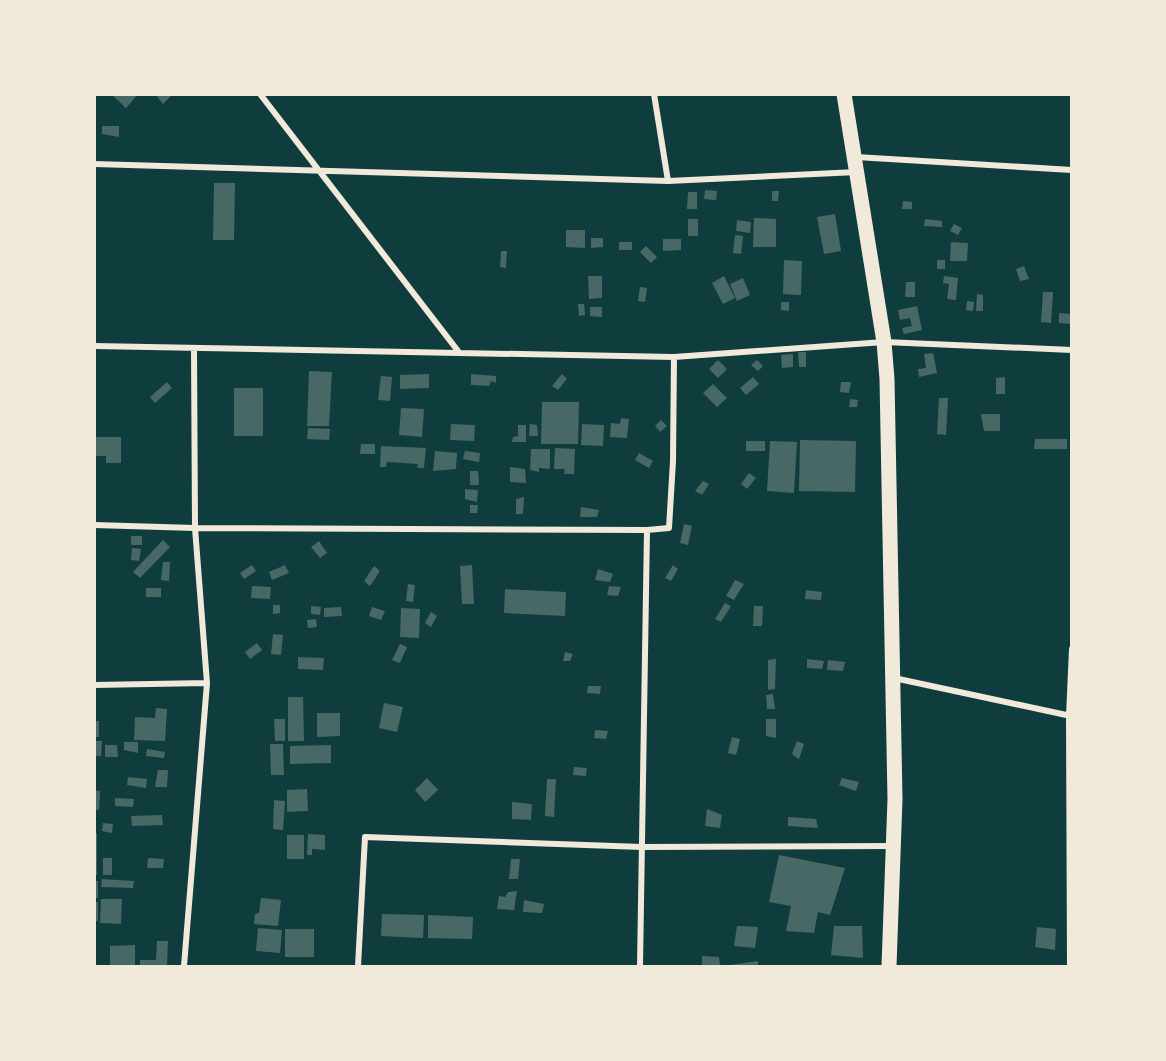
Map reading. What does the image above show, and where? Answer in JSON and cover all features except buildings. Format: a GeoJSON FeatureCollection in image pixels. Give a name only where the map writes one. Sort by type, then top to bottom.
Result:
{"type":"FeatureCollection","features":[{"type":"Feature","properties":{"kind":"main road"},"geometry":{"type":"LineString","coordinates":[[844,94],[884,342],[894,678],[893,846],[889,966]]}},
{"type":"Feature","properties":{"kind":"street"},"geometry":{"type":"LineString","coordinates":[[260,94],[317,171],[458,351]]}},
{"type":"Feature","properties":{"kind":"street"},"geometry":{"type":"LineString","coordinates":[[654,94],[668,182]]}},
{"type":"Feature","properties":{"kind":"street"},"geometry":{"type":"LineString","coordinates":[[94,164],[668,182],[857,165],[1071,170]]}},
{"type":"Feature","properties":{"kind":"street"},"geometry":{"type":"LineString","coordinates":[[94,346],[458,351],[674,357],[884,342],[1071,350]]}},
{"type":"Feature","properties":{"kind":"street"},"geometry":{"type":"LineString","coordinates":[[184,966],[207,683],[195,528],[194,349]]}},
{"type":"Feature","properties":{"kind":"street"},"geometry":{"type":"LineString","coordinates":[[94,525],[195,528],[647,530],[669,528],[674,461],[674,357]]}},
{"type":"Feature","properties":{"kind":"street"},"geometry":{"type":"LineString","coordinates":[[640,966],[647,530]]}},
{"type":"Feature","properties":{"kind":"street"},"geometry":{"type":"LineString","coordinates":[[1070,966],[1071,649]]}},
{"type":"Feature","properties":{"kind":"street"},"geometry":{"type":"LineString","coordinates":[[894,678],[1070,716]]}},
{"type":"Feature","properties":{"kind":"street"},"geometry":{"type":"LineString","coordinates":[[94,685],[207,683]]}},
{"type":"Feature","properties":{"kind":"street"},"geometry":{"type":"LineString","coordinates":[[358,966],[365,837],[642,847],[893,846]]}}]}
